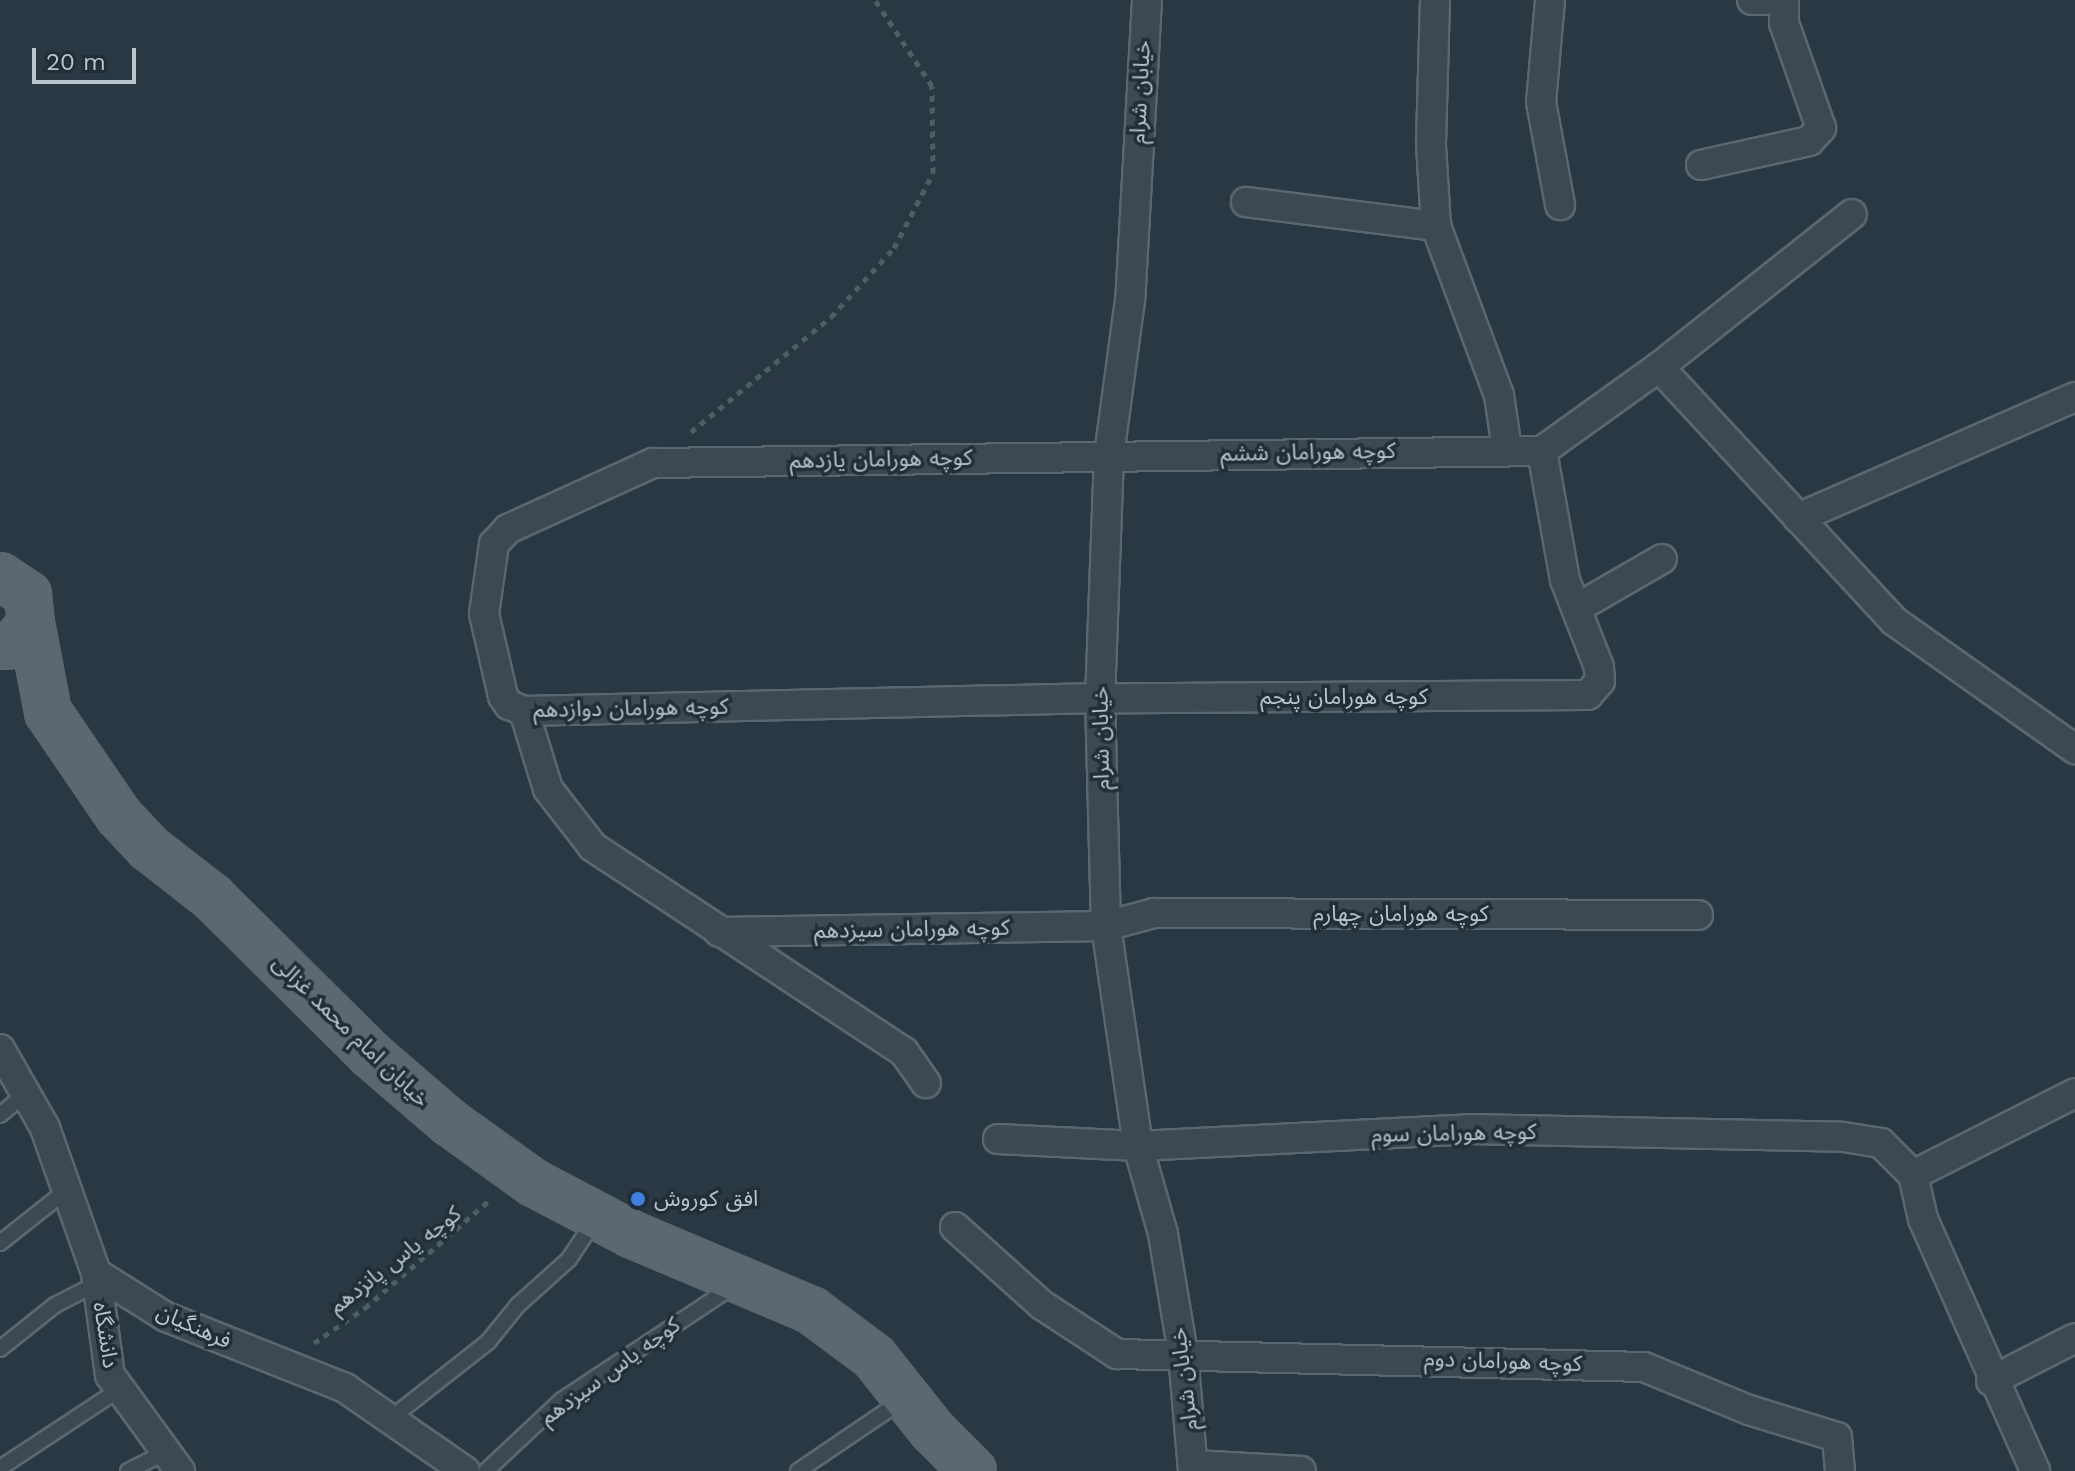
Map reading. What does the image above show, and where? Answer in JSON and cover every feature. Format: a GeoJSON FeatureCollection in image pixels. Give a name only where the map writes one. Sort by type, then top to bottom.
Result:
{"type":"FeatureCollection","features":[{"type":"Feature","properties":{"kind":"main road","name":"خیابان امام محمد غزالی"},"geometry":{"type":"LineString","coordinates":[[3,572],[28,595],[16,634],[48,712],[119,816],[149,848],[212,897],[370,1054],[449,1122],[515,1170],[597,1216],[811,1310],[874,1357],[963,1468]]}},
{"type":"Feature","properties":{"kind":"street","name":"خیابان شرام"},"geometry":{"type":"LineString","coordinates":[[1147,0],[1130,300],[1109,455],[1100,698],[1106,926],[1138,1146],[1163,1234],[1183,1354],[1194,1468]]}},
{"type":"Feature","properties":{"kind":"street"},"geometry":{"type":"LineString","coordinates":[[1435,0],[1431,145],[1436,226],[1499,395],[1507,449]]}},
{"type":"Feature","properties":{"kind":"street"},"geometry":{"type":"LineString","coordinates":[[1550,0],[1541,102],[1560,205]]}},
{"type":"Feature","properties":{"kind":"street"},"geometry":{"type":"LineString","coordinates":[[1701,165],[1809,141],[1821,128],[1784,23],[1784,1],[1752,0]]}},
{"type":"Feature","properties":{"kind":"street"},"geometry":{"type":"LineString","coordinates":[[1246,202],[1436,226]]}},
{"type":"Feature","properties":{"kind":"street"},"geometry":{"type":"LineString","coordinates":[[1662,559],[1577,608],[1565,580],[1542,451],[1659,367],[1852,214]]}},
{"type":"Feature","properties":{"kind":"street"},"geometry":{"type":"LineString","coordinates":[[1659,367],[1894,621],[2075,749]]}},
{"type":"Feature","properties":{"kind":"street"},"geometry":{"type":"LineString","coordinates":[[1798,518],[2075,397]]}},
{"type":"Feature","properties":{"kind":"street","name":"کوچه هورامان ششم"},"geometry":{"type":"LineString","coordinates":[[1109,455],[1542,451]]}},
{"type":"Feature","properties":{"kind":"street","name":"کوچه هورامان يازدهم"},"geometry":{"type":"LineString","coordinates":[[653,463],[1109,455]]}},
{"type":"Feature","properties":{"kind":"street","name":"کوچه هورامان دوازدهم"},"geometry":{"type":"LineString","coordinates":[[653,463],[522,520],[494,544],[484,614],[503,696],[509,705],[524,711],[1100,698]]}},
{"type":"Feature","properties":{"kind":"street","name":"کوچه هورامان پنجم"},"geometry":{"type":"LineString","coordinates":[[1100,698],[1588,695],[1600,681],[1599,667],[1577,608]]}},
{"type":"Feature","properties":{"kind":"street"},"geometry":{"type":"LineString","coordinates":[[524,711],[548,789],[593,847],[904,1052],[926,1083]]}},
{"type":"Feature","properties":{"kind":"street","name":"کوچه هورامان چهارم"},"geometry":{"type":"LineString","coordinates":[[1106,926],[1154,913],[1698,915]]}},
{"type":"Feature","properties":{"kind":"street","name":"کوچه هورامان سيزدهم"},"geometry":{"type":"LineString","coordinates":[[719,932],[1106,926]]}},
{"type":"Feature","properties":{"kind":"street"},"geometry":{"type":"LineString","coordinates":[[0,1049],[45,1128],[97,1278]]}},
{"type":"Feature","properties":{"kind":"street"},"geometry":{"type":"LineString","coordinates":[[2035,1471],[1991,1381],[1923,1219],[1913,1175],[2075,1093]]}},
{"type":"Feature","properties":{"kind":"street","name":"کوچه هورامان سوم"},"geometry":{"type":"LineString","coordinates":[[998,1139],[1138,1146],[1470,1129],[1770,1136],[1881,1143],[1913,1175]]}},
{"type":"Feature","properties":{"kind":"street","name":"کوچه هورامان دوم"},"geometry":{"type":"LineString","coordinates":[[955,1227],[1042,1305],[1117,1354],[1644,1367],[1749,1410],[1837,1437],[1840,1471]]}},
{"type":"Feature","properties":{"kind":"street","name":"فرهنگیان"},"geometry":{"type":"LineString","coordinates":[[97,1278],[166,1317],[345,1388],[465,1471]]}},
{"type":"Feature","properties":{"kind":"street","name":"دانشگاه"},"geometry":{"type":"LineString","coordinates":[[97,1278],[110,1375],[173,1461]]}},
{"type":"Feature","properties":{"kind":"street"},"geometry":{"type":"LineString","coordinates":[[1991,1381],[2075,1338]]}},
{"type":"Feature","properties":{"kind":"street"},"geometry":{"type":"LineString","coordinates":[[1194,1468],[1301,1471]]}},
{"type":"Feature","properties":{"kind":"lane"},"geometry":{"type":"LineString","coordinates":[[0,1115],[25,1094]]}},
{"type":"Feature","properties":{"kind":"lane"},"geometry":{"type":"LineString","coordinates":[[0,1243],[67,1190]]}},
{"type":"Feature","properties":{"kind":"lane"},"geometry":{"type":"LineString","coordinates":[[390,1419],[488,1342],[518,1305],[569,1259],[597,1216]]}},
{"type":"Feature","properties":{"kind":"lane"},"geometry":{"type":"LineString","coordinates":[[0,1349],[55,1305],[97,1278]]}},
{"type":"Feature","properties":{"kind":"lane","name":"کوچه یاس سیزدهم"},"geometry":{"type":"LineString","coordinates":[[486,1471],[562,1400],[742,1281]]}},
{"type":"Feature","properties":{"kind":"lane"},"geometry":{"type":"LineString","coordinates":[[0,1468],[120,1389]]}},
{"type":"Feature","properties":{"kind":"lane"},"geometry":{"type":"LineString","coordinates":[[798,1471],[907,1397]]}},
{"type":"Feature","properties":{"kind":"lane"},"geometry":{"type":"LineString","coordinates":[[128,1471],[173,1461]]}},
{"type":"Feature","properties":{"kind":"path"},"geometry":{"type":"LineString","coordinates":[[653,463],[831,317],[894,248],[933,173],[932,86],[875,0]]}},
{"type":"Feature","properties":{"kind":"path","name":"کوچه یاس پانزدهم"},"geometry":{"type":"LineString","coordinates":[[284,1364],[365,1308],[477,1216],[515,1170]]}},
{"type":"Feature","properties":{"kind":"place","name":"افق کوروش"},"geometry":{"type":"Point","coordinates":[638,1199]}}]}
